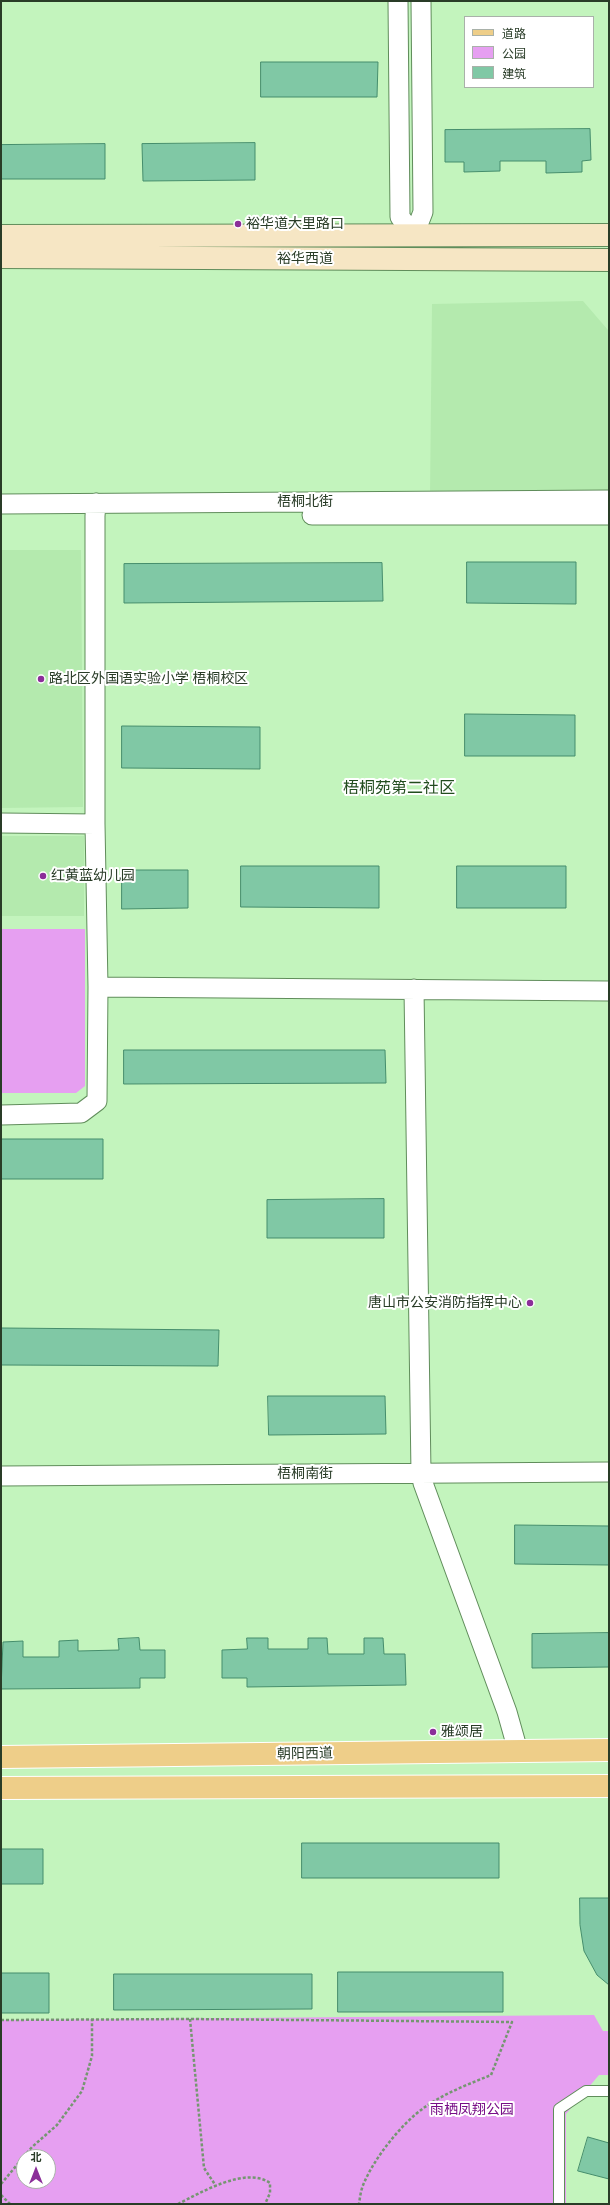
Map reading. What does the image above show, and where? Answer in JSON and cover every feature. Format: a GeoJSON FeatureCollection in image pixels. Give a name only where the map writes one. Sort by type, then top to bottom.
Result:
{"type":"FeatureCollection","features":[{"type":"Feature","properties":{"kind":"main road","name":"裕华西道"},"geometry":{"type":"LineString","coordinates":[[1,236],[609,235]]}},
{"type":"Feature","properties":{"kind":"main road","name":"裕华西道"},"geometry":{"type":"LineString","coordinates":[[1,257],[609,260]]}},
{"type":"Feature","properties":{"kind":"main road","name":"朝阳西道"},"geometry":{"type":"LineString","coordinates":[[1,1757],[609,1750]]}},
{"type":"Feature","properties":{"kind":"main road"},"geometry":{"type":"LineString","coordinates":[[1,1788],[609,1786]]}},
{"type":"Feature","properties":{"kind":"street"},"geometry":{"type":"LineString","coordinates":[[398,1],[400,217],[414,235]]}},
{"type":"Feature","properties":{"kind":"street"},"geometry":{"type":"LineString","coordinates":[[414,235],[423,212],[421,1]]}},
{"type":"Feature","properties":{"kind":"street","name":"梧桐北街"},"geometry":{"type":"LineString","coordinates":[[1,516],[95,510],[609,500]]}},
{"type":"Feature","properties":{"kind":"street","name":"梧桐北街"},"geometry":{"type":"LineString","coordinates":[[1,504],[95,510],[609,515]]}},
{"type":"Feature","properties":{"kind":"street"},"geometry":{"type":"LineString","coordinates":[[1,1115],[81,1113],[97,1101],[98,987],[95,824],[95,510]]}},
{"type":"Feature","properties":{"kind":"street"},"geometry":{"type":"LineString","coordinates":[[1,823],[95,824]]}},
{"type":"Feature","properties":{"kind":"street"},"geometry":{"type":"LineString","coordinates":[[98,987],[609,991]]}},
{"type":"Feature","properties":{"kind":"street"},"geometry":{"type":"LineString","coordinates":[[414,990],[422,1478],[506,1712],[518,1751]]}},
{"type":"Feature","properties":{"kind":"street","name":"梧桐南街"},"geometry":{"type":"LineString","coordinates":[[1,1485],[422,1478],[609,1472]]}},
{"type":"Feature","properties":{"kind":"street","name":"梧桐南街"},"geometry":{"type":"LineString","coordinates":[[1,1476],[422,1478],[609,1482]]}},
{"type":"Feature","properties":{"kind":"lane"},"geometry":{"type":"LineString","coordinates":[[559,2204],[559,2110],[586,2091],[609,2091]]}},
{"type":"Feature","properties":{"kind":"path"},"geometry":{"type":"LineString","coordinates":[[1,2184],[32,2147],[57,2125],[82,2091],[92,2056],[92,2019]]}},
{"type":"Feature","properties":{"kind":"path"},"geometry":{"type":"LineString","coordinates":[[190,2019],[204,2168],[216,2186]]}},
{"type":"Feature","properties":{"kind":"path"},"geometry":{"type":"LineString","coordinates":[[1,2020],[190,2019],[512,2022],[491,2075],[450,2092],[424,2107],[401,2129],[377,2158],[363,2184],[359,2204]]}},
{"type":"Feature","properties":{"kind":"path"},"geometry":{"type":"LineString","coordinates":[[178,2204],[216,2186],[250,2177],[262,2177],[270,2183],[270,2193],[265,2204]]}},
{"type":"Feature","properties":{"kind":"path"},"geometry":{"type":"LineString","coordinates":[[1,2195],[10,2204]]}},
{"type":"Feature","properties":{"kind":"shaded area"},"geometry":{"type":"Polygon","coordinates":[[[583,301],[608,330],[609,496],[430,496],[432,304],[583,301]]]}},
{"type":"Feature","properties":{"kind":"shaded area","name":"路北区外国语实验小学 梧桐校区"},"geometry":{"type":"Polygon","coordinates":[[[1,550],[81,550],[83,807],[1,808],[1,550]]]}},
{"type":"Feature","properties":{"kind":"shaded area","name":"红黄蓝幼儿园"},"geometry":{"type":"Polygon","coordinates":[[[1,836],[84,836],[84,916],[1,916],[1,836]]]}},
{"type":"Feature","properties":{"kind":"green space"},"geometry":{"type":"Polygon","coordinates":[[[1,929],[85,929],[85,1086],[76,1093],[1,1093],[1,929]]]}},
{"type":"Feature","properties":{"kind":"green space","name":"雨栖凤翔公园"},"geometry":{"type":"Polygon","coordinates":[[[594,2015],[603,2031],[609,2031],[609,2075],[599,2075],[566,2114],[566,2204],[1,2204],[1,2020],[594,2015]]]}},
{"type":"Feature","properties":{"kind":"building"},"geometry":{"type":"Polygon","coordinates":[[[261,62],[378,62],[377,97],[261,97],[261,62]]]}},
{"type":"Feature","properties":{"kind":"building"},"geometry":{"type":"Polygon","coordinates":[[[590,129],[591,160],[582,161],[582,172],[546,173],[546,161],[500,161],[500,171],[464,172],[464,162],[445,162],[445,130],[590,129]]]}},
{"type":"Feature","properties":{"kind":"building"},"geometry":{"type":"Polygon","coordinates":[[[255,143],[255,180],[143,181],[142,144],[255,143]]]}},
{"type":"Feature","properties":{"kind":"building"},"geometry":{"type":"Polygon","coordinates":[[[105,144],[105,179],[1,179],[1,145],[105,144]]]}},
{"type":"Feature","properties":{"kind":"building"},"geometry":{"type":"Polygon","coordinates":[[[467,562],[576,562],[576,604],[467,603],[467,562]]]}},
{"type":"Feature","properties":{"kind":"building"},"geometry":{"type":"Polygon","coordinates":[[[382,563],[383,601],[124,603],[124,564],[382,563]]]}},
{"type":"Feature","properties":{"kind":"building"},"geometry":{"type":"Polygon","coordinates":[[[465,714],[575,715],[575,756],[465,756],[465,714]]]}},
{"type":"Feature","properties":{"kind":"building"},"geometry":{"type":"Polygon","coordinates":[[[122,726],[260,727],[260,769],[122,768],[122,726]]]}},
{"type":"Feature","properties":{"kind":"building"},"geometry":{"type":"Polygon","coordinates":[[[241,866],[379,866],[379,908],[241,907],[241,866]]]}},
{"type":"Feature","properties":{"kind":"building"},"geometry":{"type":"Polygon","coordinates":[[[457,866],[566,866],[566,908],[457,908],[457,866]]]}},
{"type":"Feature","properties":{"kind":"building"},"geometry":{"type":"Polygon","coordinates":[[[122,870],[188,870],[188,908],[122,909],[122,870]]]}},
{"type":"Feature","properties":{"kind":"building"},"geometry":{"type":"Polygon","coordinates":[[[124,1050],[385,1050],[386,1083],[124,1084],[124,1050]]]}},
{"type":"Feature","properties":{"kind":"building"},"geometry":{"type":"Polygon","coordinates":[[[1,1139],[103,1139],[103,1179],[1,1179],[1,1139]]]}},
{"type":"Feature","properties":{"kind":"building"},"geometry":{"type":"Polygon","coordinates":[[[384,1199],[384,1238],[267,1238],[267,1200],[384,1199]]]}},
{"type":"Feature","properties":{"kind":"building"},"geometry":{"type":"Polygon","coordinates":[[[1,1328],[219,1330],[218,1366],[1,1365],[1,1328]]]}},
{"type":"Feature","properties":{"kind":"building"},"geometry":{"type":"Polygon","coordinates":[[[268,1396],[385,1396],[386,1434],[269,1435],[268,1396]]]}},
{"type":"Feature","properties":{"kind":"building"},"geometry":{"type":"Polygon","coordinates":[[[515,1525],[609,1526],[609,1565],[515,1564],[515,1525]]]}},
{"type":"Feature","properties":{"kind":"building"},"geometry":{"type":"Polygon","coordinates":[[[609,1633],[609,1667],[532,1668],[532,1634],[609,1633]]]}},
{"type":"Feature","properties":{"kind":"building"},"geometry":{"type":"Polygon","coordinates":[[[139,1638],[140,1650],[165,1650],[165,1678],[140,1678],[140,1688],[1,1689],[3,1642],[23,1641],[23,1657],[59,1657],[59,1641],[78,1640],[78,1651],[119,1650],[118,1639],[139,1638]]]}},
{"type":"Feature","properties":{"kind":"building"},"geometry":{"type":"Polygon","coordinates":[[[247,1638],[268,1638],[268,1649],[308,1649],[308,1638],[327,1638],[328,1654],[364,1654],[364,1638],[383,1638],[384,1654],[405,1654],[406,1685],[247,1687],[247,1678],[222,1678],[222,1650],[247,1649],[247,1638]]]}},
{"type":"Feature","properties":{"kind":"building"},"geometry":{"type":"Polygon","coordinates":[[[302,1843],[499,1843],[499,1878],[302,1878],[302,1843]]]}},
{"type":"Feature","properties":{"kind":"building"},"geometry":{"type":"Polygon","coordinates":[[[1,1849],[43,1849],[43,1884],[1,1884],[1,1849]]]}},
{"type":"Feature","properties":{"kind":"building"},"geometry":{"type":"Polygon","coordinates":[[[580,1898],[609,1898],[609,1985],[597,1975],[584,1951],[580,1925],[580,1898]]]}},
{"type":"Feature","properties":{"kind":"building"},"geometry":{"type":"Polygon","coordinates":[[[338,1972],[503,1972],[503,2012],[338,2012],[338,1972]]]}},
{"type":"Feature","properties":{"kind":"building"},"geometry":{"type":"Polygon","coordinates":[[[1,1973],[49,1973],[49,2013],[1,2013],[1,1973]]]}},
{"type":"Feature","properties":{"kind":"building"},"geometry":{"type":"Polygon","coordinates":[[[114,1974],[312,1974],[312,2009],[114,2010],[114,1974]]]}},
{"type":"Feature","properties":{"kind":"building"},"geometry":{"type":"Polygon","coordinates":[[[588,2137],[609,2143],[609,2179],[578,2171],[588,2137]]]}},
{"type":"Feature","properties":{"kind":"place","name":"裕华道大里路口"},"geometry":{"type":"Point","coordinates":[238,224]}},
{"type":"Feature","properties":{"kind":"place","name":"路北区外国语实验小学 梧桐校区"},"geometry":{"type":"Point","coordinates":[41,679]}},
{"type":"Feature","properties":{"kind":"place","name":"红黄蓝幼儿园"},"geometry":{"type":"Point","coordinates":[43,876]}},
{"type":"Feature","properties":{"kind":"place","name":"唐山市公安消防指挥中心"},"geometry":{"type":"Point","coordinates":[530,1303]}},
{"type":"Feature","properties":{"kind":"place","name":"雅颂居"},"geometry":{"type":"Point","coordinates":[433,1732]}},
{"type":"Feature","properties":{"kind":"district","name":"梧桐苑第二社区"},"geometry":{"type":"Point","coordinates":[399,789]}}]}
